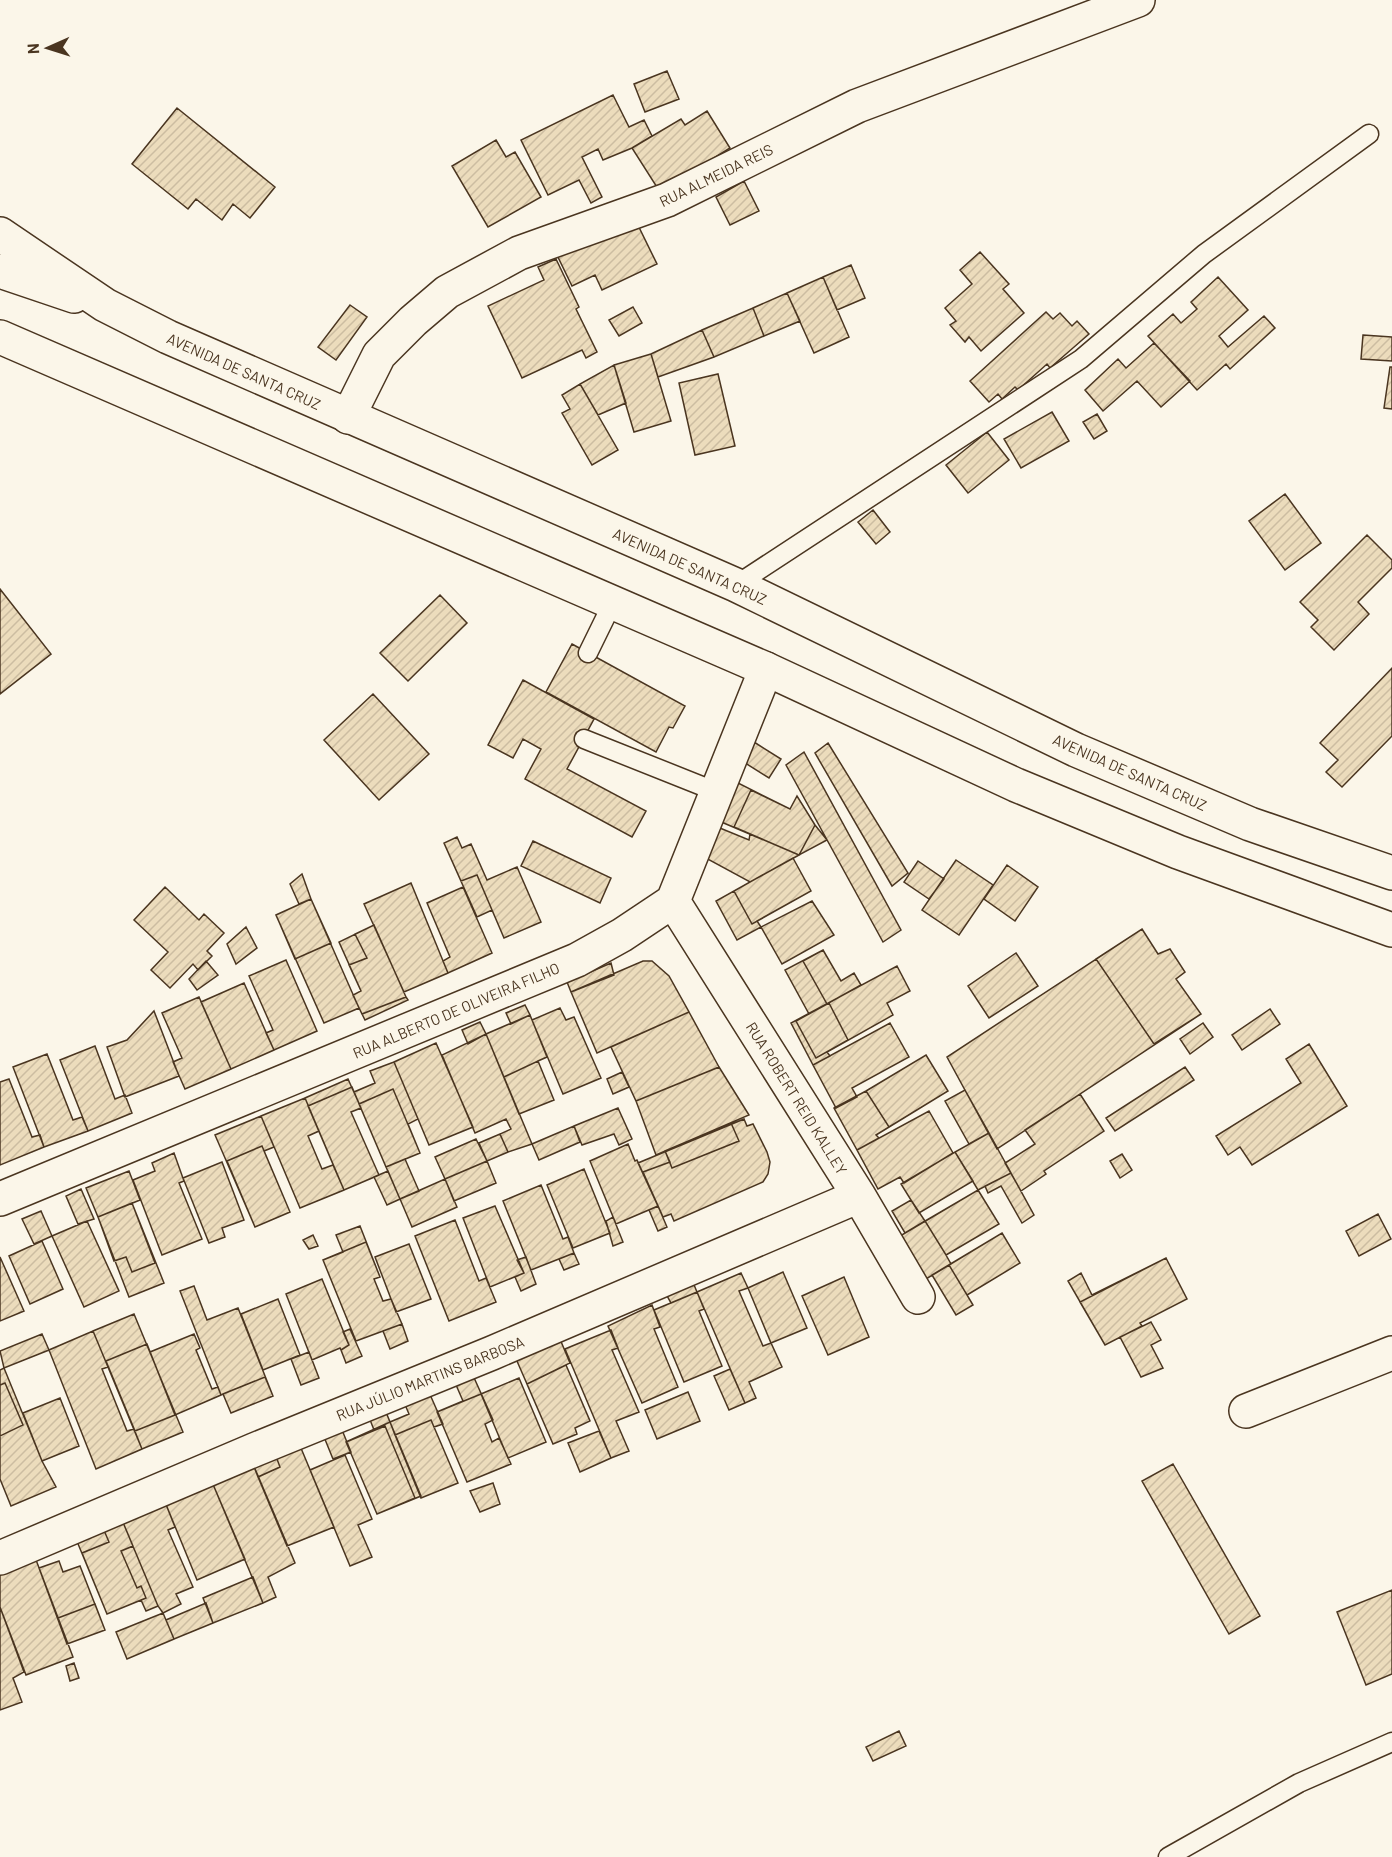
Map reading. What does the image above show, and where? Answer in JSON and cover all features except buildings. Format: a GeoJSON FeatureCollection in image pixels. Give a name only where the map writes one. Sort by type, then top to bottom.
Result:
{"type":"FeatureCollection","features":[{"type":"Feature","properties":{"kind":"street","name":"RUA ALMEIDA REIS"},"geometry":{"type":"LineString","coordinates":[[348,417],[379,355],[413,321],[447,292],[519,253],[667,200],[857,106],[1138,0]]}},
{"type":"Feature","properties":{"kind":"street","name":"AVENIDA DE SANTA CRUZ"},"geometry":{"type":"LineString","coordinates":[[0,234],[105,305],[168,338],[736,585],[1076,750],[1250,824],[1392,873]]}},
{"type":"Feature","properties":{"kind":"street"},"geometry":{"type":"LineString","coordinates":[[0,271],[105,305]]}},
{"type":"Feature","properties":{"kind":"street"},"geometry":{"type":"LineString","coordinates":[[0,337],[766,669],[1016,785],[1178,852],[1392,930]]}},
{"type":"Feature","properties":{"kind":"street"},"geometry":{"type":"LineString","coordinates":[[673,901],[766,669]]}},
{"type":"Feature","properties":{"kind":"street","name":"RUA ROBERT REID KALLEY"},"geometry":{"type":"LineString","coordinates":[[673,901],[859,1196],[918,1297]]}},
{"type":"Feature","properties":{"kind":"street","name":"RUA ALBERTO DE OLIVEIRA FILHO"},"geometry":{"type":"LineString","coordinates":[[0,1199],[577,960],[622,935],[673,901]]}},
{"type":"Feature","properties":{"kind":"street","name":"RUA JÚLIO MARTINS BARBOSA"},"geometry":{"type":"LineString","coordinates":[[0,1558],[254,1450],[503,1349],[859,1196]]}},
{"type":"Feature","properties":{"kind":"street"},"geometry":{"type":"LineString","coordinates":[[1246,1411],[1392,1353]]}},
{"type":"Feature","properties":{"kind":"lane"},"geometry":{"type":"LineString","coordinates":[[736,585],[1081,359],[1204,254],[1369,134]]}},
{"type":"Feature","properties":{"kind":"lane"},"geometry":{"type":"LineString","coordinates":[[588,653],[613,602]]}},
{"type":"Feature","properties":{"kind":"lane"},"geometry":{"type":"LineString","coordinates":[[584,739],[717,792]]}},
{"type":"Feature","properties":{"kind":"lane"},"geometry":{"type":"LineString","coordinates":[[1168,1857],[1299,1783],[1392,1742]]}}]}
